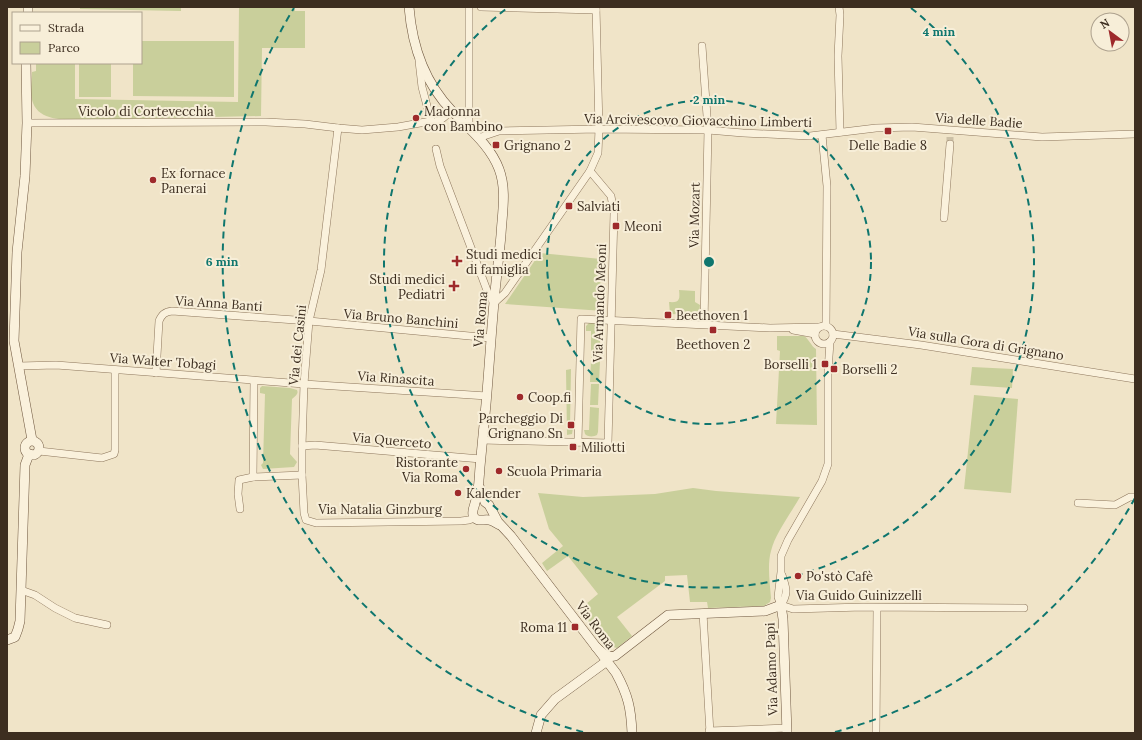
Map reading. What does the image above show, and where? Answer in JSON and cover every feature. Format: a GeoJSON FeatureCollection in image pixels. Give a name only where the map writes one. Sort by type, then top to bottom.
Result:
{"type":"FeatureCollection","features":[{"type":"Feature","properties":{"kind":"street","name":"Via Roma"},"geometry":{"type":"LineString","coordinates":[[409,7],[411,27],[419,57],[434,88],[451,111],[487,148],[500,170],[503,181],[500,241],[487,396],[479,477],[473,513],[475,518],[479,520],[492,521],[500,525]]}},
{"type":"Feature","properties":{"kind":"street"},"geometry":{"type":"LineString","coordinates":[[468,128],[469,7]]}},
{"type":"Feature","properties":{"kind":"street"},"geometry":{"type":"LineString","coordinates":[[436,149],[440,166],[488,293],[494,303],[505,293],[590,171],[598,153],[599,129],[596,9],[481,7]]}},
{"type":"Feature","properties":{"kind":"street"},"geometry":{"type":"LineString","coordinates":[[839,7],[838,56],[840,132]]}},
{"type":"Feature","properties":{"kind":"street","name":"Via Mozart"},"geometry":{"type":"LineString","coordinates":[[702,46],[708,130],[704,324]]}},
{"type":"Feature","properties":{"kind":"street","name":"Via Roma"},"geometry":{"type":"LineString","coordinates":[[419,57],[422,87],[431,121]]}},
{"type":"Feature","properties":{"kind":"street"},"geometry":{"type":"LineString","coordinates":[[26,64],[27,122],[25,176],[18,252],[14,341],[32,440],[38,444],[39,451]]}},
{"type":"Feature","properties":{"kind":"street"},"geometry":{"type":"LineString","coordinates":[[338,128],[362,130],[398,127],[431,121],[438,122],[451,111]]}},
{"type":"Feature","properties":{"kind":"street","name":"Vicolo di Cortevecchia"},"geometry":{"type":"LineString","coordinates":[[27,122],[266,122],[305,124],[338,128]]}},
{"type":"Feature","properties":{"kind":"street","name":"Via delle Badie"},"geometry":{"type":"LineString","coordinates":[[822,135],[876,128],[912,127],[950,132],[1042,137],[1135,134]]}},
{"type":"Feature","properties":{"kind":"street","name":"Via dei Casini"},"geometry":{"type":"LineString","coordinates":[[302,475],[304,384],[309,321],[321,270],[338,128]]}},
{"type":"Feature","properties":{"kind":"street","name":"Via Arcivescovo Giovacchino Limberti"},"geometry":{"type":"LineString","coordinates":[[478,138],[499,131],[599,129],[708,130],[802,136],[822,135]]}},
{"type":"Feature","properties":{"kind":"street"},"geometry":{"type":"LineString","coordinates":[[822,135],[827,186],[823,327]]}},
{"type":"Feature","properties":{"kind":"street"},"geometry":{"type":"LineString","coordinates":[[944,218],[950,144]]}},
{"type":"Feature","properties":{"kind":"street","name":"Via Armando Meoni"},"geometry":{"type":"LineString","coordinates":[[578,442],[608,443],[614,213],[611,196],[590,171]]}},
{"type":"Feature","properties":{"kind":"street","name":"Via Anna Banti"},"geometry":{"type":"LineString","coordinates":[[156,373],[159,321],[165,312],[172,311],[309,321]]}},
{"type":"Feature","properties":{"kind":"street"},"geometry":{"type":"LineString","coordinates":[[482,440],[578,442],[581,319],[776,328],[830,328],[833,334],[833,339],[830,342],[828,371],[828,464],[822,481],[788,540],[781,556],[781,572],[786,589],[786,597],[781,605]]}},
{"type":"Feature","properties":{"kind":"street","name":"Via Bruno Banchini"},"geometry":{"type":"LineString","coordinates":[[309,321],[491,338]]}},
{"type":"Feature","properties":{"kind":"street"},"geometry":{"type":"LineString","coordinates":[[823,327],[817,329],[815,334],[816,340],[823,344],[830,342]]}},
{"type":"Feature","properties":{"kind":"street"},"geometry":{"type":"LineString","coordinates":[[776,328],[815,334]]}},
{"type":"Feature","properties":{"kind":"street","name":"Via sulla Gora di Grignano"},"geometry":{"type":"LineString","coordinates":[[833,334],[921,345],[1135,379]]}},
{"type":"Feature","properties":{"kind":"street"},"geometry":{"type":"LineString","coordinates":[[823,344],[828,371]]}},
{"type":"Feature","properties":{"kind":"street","name":"Via Walter Tobagi"},"geometry":{"type":"LineString","coordinates":[[19,366],[56,365],[304,384]]}},
{"type":"Feature","properties":{"kind":"street"},"geometry":{"type":"LineString","coordinates":[[32,440],[25,445],[26,452],[30,454],[35,454],[39,451],[102,458],[114,454],[115,370]]}},
{"type":"Feature","properties":{"kind":"street"},"geometry":{"type":"LineString","coordinates":[[253,477],[254,381]]}},
{"type":"Feature","properties":{"kind":"street","name":"Via Rinascita"},"geometry":{"type":"LineString","coordinates":[[304,384],[487,396]]}},
{"type":"Feature","properties":{"kind":"street","name":"Via Querceto"},"geometry":{"type":"LineString","coordinates":[[302,446],[315,445],[481,459]]}},
{"type":"Feature","properties":{"kind":"street"},"geometry":{"type":"LineString","coordinates":[[7,640],[14,637],[20,621],[25,465],[30,454]]}},
{"type":"Feature","properties":{"kind":"street"},"geometry":{"type":"LineString","coordinates":[[240,509],[238,494],[239,480],[253,477],[302,475]]}},
{"type":"Feature","properties":{"kind":"street","name":"Via Natalia Ginzburg"},"geometry":{"type":"LineString","coordinates":[[302,475],[304,513],[306,520],[316,523],[468,520],[475,518]]}},
{"type":"Feature","properties":{"kind":"street","name":"Via Roma"},"geometry":{"type":"LineString","coordinates":[[479,477],[481,493],[500,525],[511,536],[596,647],[611,658],[629,701],[632,718],[632,733]]}},
{"type":"Feature","properties":{"kind":"street"},"geometry":{"type":"LineString","coordinates":[[1078,503],[1115,505],[1130,497],[1135,497]]}},
{"type":"Feature","properties":{"kind":"street"},"geometry":{"type":"LineString","coordinates":[[475,505],[485,502]]}},
{"type":"Feature","properties":{"kind":"street"},"geometry":{"type":"LineString","coordinates":[[486,520],[491,515],[491,511]]}},
{"type":"Feature","properties":{"kind":"street"},"geometry":{"type":"LineString","coordinates":[[21,590],[35,594],[55,608],[74,618],[107,625]]}},
{"type":"Feature","properties":{"kind":"street","name":"Via Guido Guinizzelli"},"geometry":{"type":"LineString","coordinates":[[536,733],[542,715],[555,699],[668,615],[765,611],[781,605],[793,609],[1024,608]]}},
{"type":"Feature","properties":{"kind":"street","name":"Via Adamo Papi"},"geometry":{"type":"LineString","coordinates":[[781,605],[783,619],[787,730]]}},
{"type":"Feature","properties":{"kind":"street"},"geometry":{"type":"LineString","coordinates":[[876,733],[877,608]]}},
{"type":"Feature","properties":{"kind":"street"},"geometry":{"type":"LineString","coordinates":[[703,613],[709,732],[787,730]]}},
{"type":"Feature","properties":{"kind":"green space"},"geometry":{"type":"Polygon","coordinates":[[[80,7],[181,7],[181,11],[80,9],[80,7]]]}},
{"type":"Feature","properties":{"kind":"green space"},"geometry":{"type":"Polygon","coordinates":[[[239,7],[294,7],[295,11],[305,11],[305,48],[262,48],[261,116],[78,120],[52,118],[41,113],[36,109],[33,103],[31,92],[32,72],[36,71],[36,64],[75,64],[75,99],[238,102],[239,7]]]}},
{"type":"Feature","properties":{"kind":"green space"},"geometry":{"type":"Polygon","coordinates":[[[142,41],[234,41],[234,97],[133,96],[133,64],[142,64],[142,41]]]}},
{"type":"Feature","properties":{"kind":"green space"},"geometry":{"type":"Polygon","coordinates":[[[79,64],[111,64],[111,97],[79,97],[79,64]]]}},
{"type":"Feature","properties":{"kind":"green space"},"geometry":{"type":"Polygon","coordinates":[[[540,253],[601,259],[600,298],[605,302],[603,311],[505,304],[540,253]]]}},
{"type":"Feature","properties":{"kind":"green space"},"geometry":{"type":"Polygon","coordinates":[[[679,290],[695,291],[695,302],[700,305],[699,315],[670,314],[669,302],[675,302],[678,300],[679,290]]]}},
{"type":"Feature","properties":{"kind":"green space"},"geometry":{"type":"Polygon","coordinates":[[[589,323],[599,323],[601,326],[599,358],[591,358],[591,331],[586,331],[586,326],[589,323]]]}},
{"type":"Feature","properties":{"kind":"green space"},"geometry":{"type":"Polygon","coordinates":[[[777,336],[804,336],[816,349],[817,425],[776,424],[780,351],[777,350],[777,336]]]}},
{"type":"Feature","properties":{"kind":"green space"},"geometry":{"type":"Polygon","coordinates":[[[591,360],[600,361],[599,382],[590,382],[591,360]]]}},
{"type":"Feature","properties":{"kind":"green space"},"geometry":{"type":"Polygon","coordinates":[[[972,367],[1013,369],[1012,388],[970,385],[972,367]]]}},
{"type":"Feature","properties":{"kind":"green space"},"geometry":{"type":"Polygon","coordinates":[[[571,369],[570,427],[573,428],[572,434],[567,435],[566,370],[571,369]]]}},
{"type":"Feature","properties":{"kind":"green space"},"geometry":{"type":"Polygon","coordinates":[[[591,384],[599,384],[598,405],[590,405],[591,384]]]}},
{"type":"Feature","properties":{"kind":"green space"},"geometry":{"type":"Polygon","coordinates":[[[262,386],[297,390],[297,394],[292,399],[290,454],[297,462],[294,467],[263,469],[261,465],[263,463],[265,394],[260,393],[260,388],[262,386]]]}},
{"type":"Feature","properties":{"kind":"green space"},"geometry":{"type":"Polygon","coordinates":[[[974,395],[1018,399],[1011,493],[964,489],[974,395]]]}},
{"type":"Feature","properties":{"kind":"green space"},"geometry":{"type":"Polygon","coordinates":[[[590,407],[599,408],[598,432],[597,435],[592,436],[586,435],[584,430],[589,430],[590,407]]]}},
{"type":"Feature","properties":{"kind":"green space"},"geometry":{"type":"Polygon","coordinates":[[[693,488],[800,497],[773,544],[771,551],[769,568],[770,602],[764,606],[708,608],[707,602],[690,602],[687,575],[665,576],[665,581],[617,617],[632,636],[617,648],[606,645],[580,609],[598,594],[568,556],[547,571],[542,563],[563,546],[549,529],[538,493],[583,497],[655,494],[693,488]]]}},
{"type":"Feature","properties":{"kind":"tunnel"},"geometry":{"type":"LineString","coordinates":[[950,135],[950,144]]}},
{"type":"Feature","properties":{"kind":"place","name":"Madonna con Bambino"},"geometry":{"type":"Point","coordinates":[416,118]}},
{"type":"Feature","properties":{"kind":"place","name":"Delle Badie 8"},"geometry":{"type":"Point","coordinates":[888,131]}},
{"type":"Feature","properties":{"kind":"place","name":"Grignano 2"},"geometry":{"type":"Point","coordinates":[496,145]}},
{"type":"Feature","properties":{"kind":"place","name":"Ex fornace Panerai"},"geometry":{"type":"Point","coordinates":[153,180]}},
{"type":"Feature","properties":{"kind":"place","name":"Salviati"},"geometry":{"type":"Point","coordinates":[569,206]}},
{"type":"Feature","properties":{"kind":"place","name":"Meoni"},"geometry":{"type":"Point","coordinates":[616,226]}},
{"type":"Feature","properties":{"kind":"place","name":"Studi medici di famiglia"},"geometry":{"type":"Point","coordinates":[457,261]}},
{"type":"Feature","properties":{"kind":"place","name":"Studi medici Pediatri"},"geometry":{"type":"Point","coordinates":[454,286]}},
{"type":"Feature","properties":{"kind":"place","name":"Beethoven 1"},"geometry":{"type":"Point","coordinates":[668,315]}},
{"type":"Feature","properties":{"kind":"place","name":"Beethoven 2"},"geometry":{"type":"Point","coordinates":[713,330]}},
{"type":"Feature","properties":{"kind":"place","name":"Borselli 1"},"geometry":{"type":"Point","coordinates":[825,364]}},
{"type":"Feature","properties":{"kind":"place","name":"Borselli 2"},"geometry":{"type":"Point","coordinates":[834,369]}},
{"type":"Feature","properties":{"kind":"place","name":"Coop.fi"},"geometry":{"type":"Point","coordinates":[520,397]}},
{"type":"Feature","properties":{"kind":"place","name":"Parcheggio Di Grignano Sn"},"geometry":{"type":"Point","coordinates":[571,425]}},
{"type":"Feature","properties":{"kind":"place","name":"Miliotti"},"geometry":{"type":"Point","coordinates":[573,447]}},
{"type":"Feature","properties":{"kind":"place","name":"Ristorante Via Roma"},"geometry":{"type":"Point","coordinates":[466,469]}},
{"type":"Feature","properties":{"kind":"place","name":"Scuola Primaria"},"geometry":{"type":"Point","coordinates":[499,471]}},
{"type":"Feature","properties":{"kind":"place","name":"Kalender"},"geometry":{"type":"Point","coordinates":[458,493]}},
{"type":"Feature","properties":{"kind":"place","name":"Po'stò Cafè"},"geometry":{"type":"Point","coordinates":[798,576]}},
{"type":"Feature","properties":{"kind":"place","name":"Roma 11"},"geometry":{"type":"Point","coordinates":[575,627]}}]}
